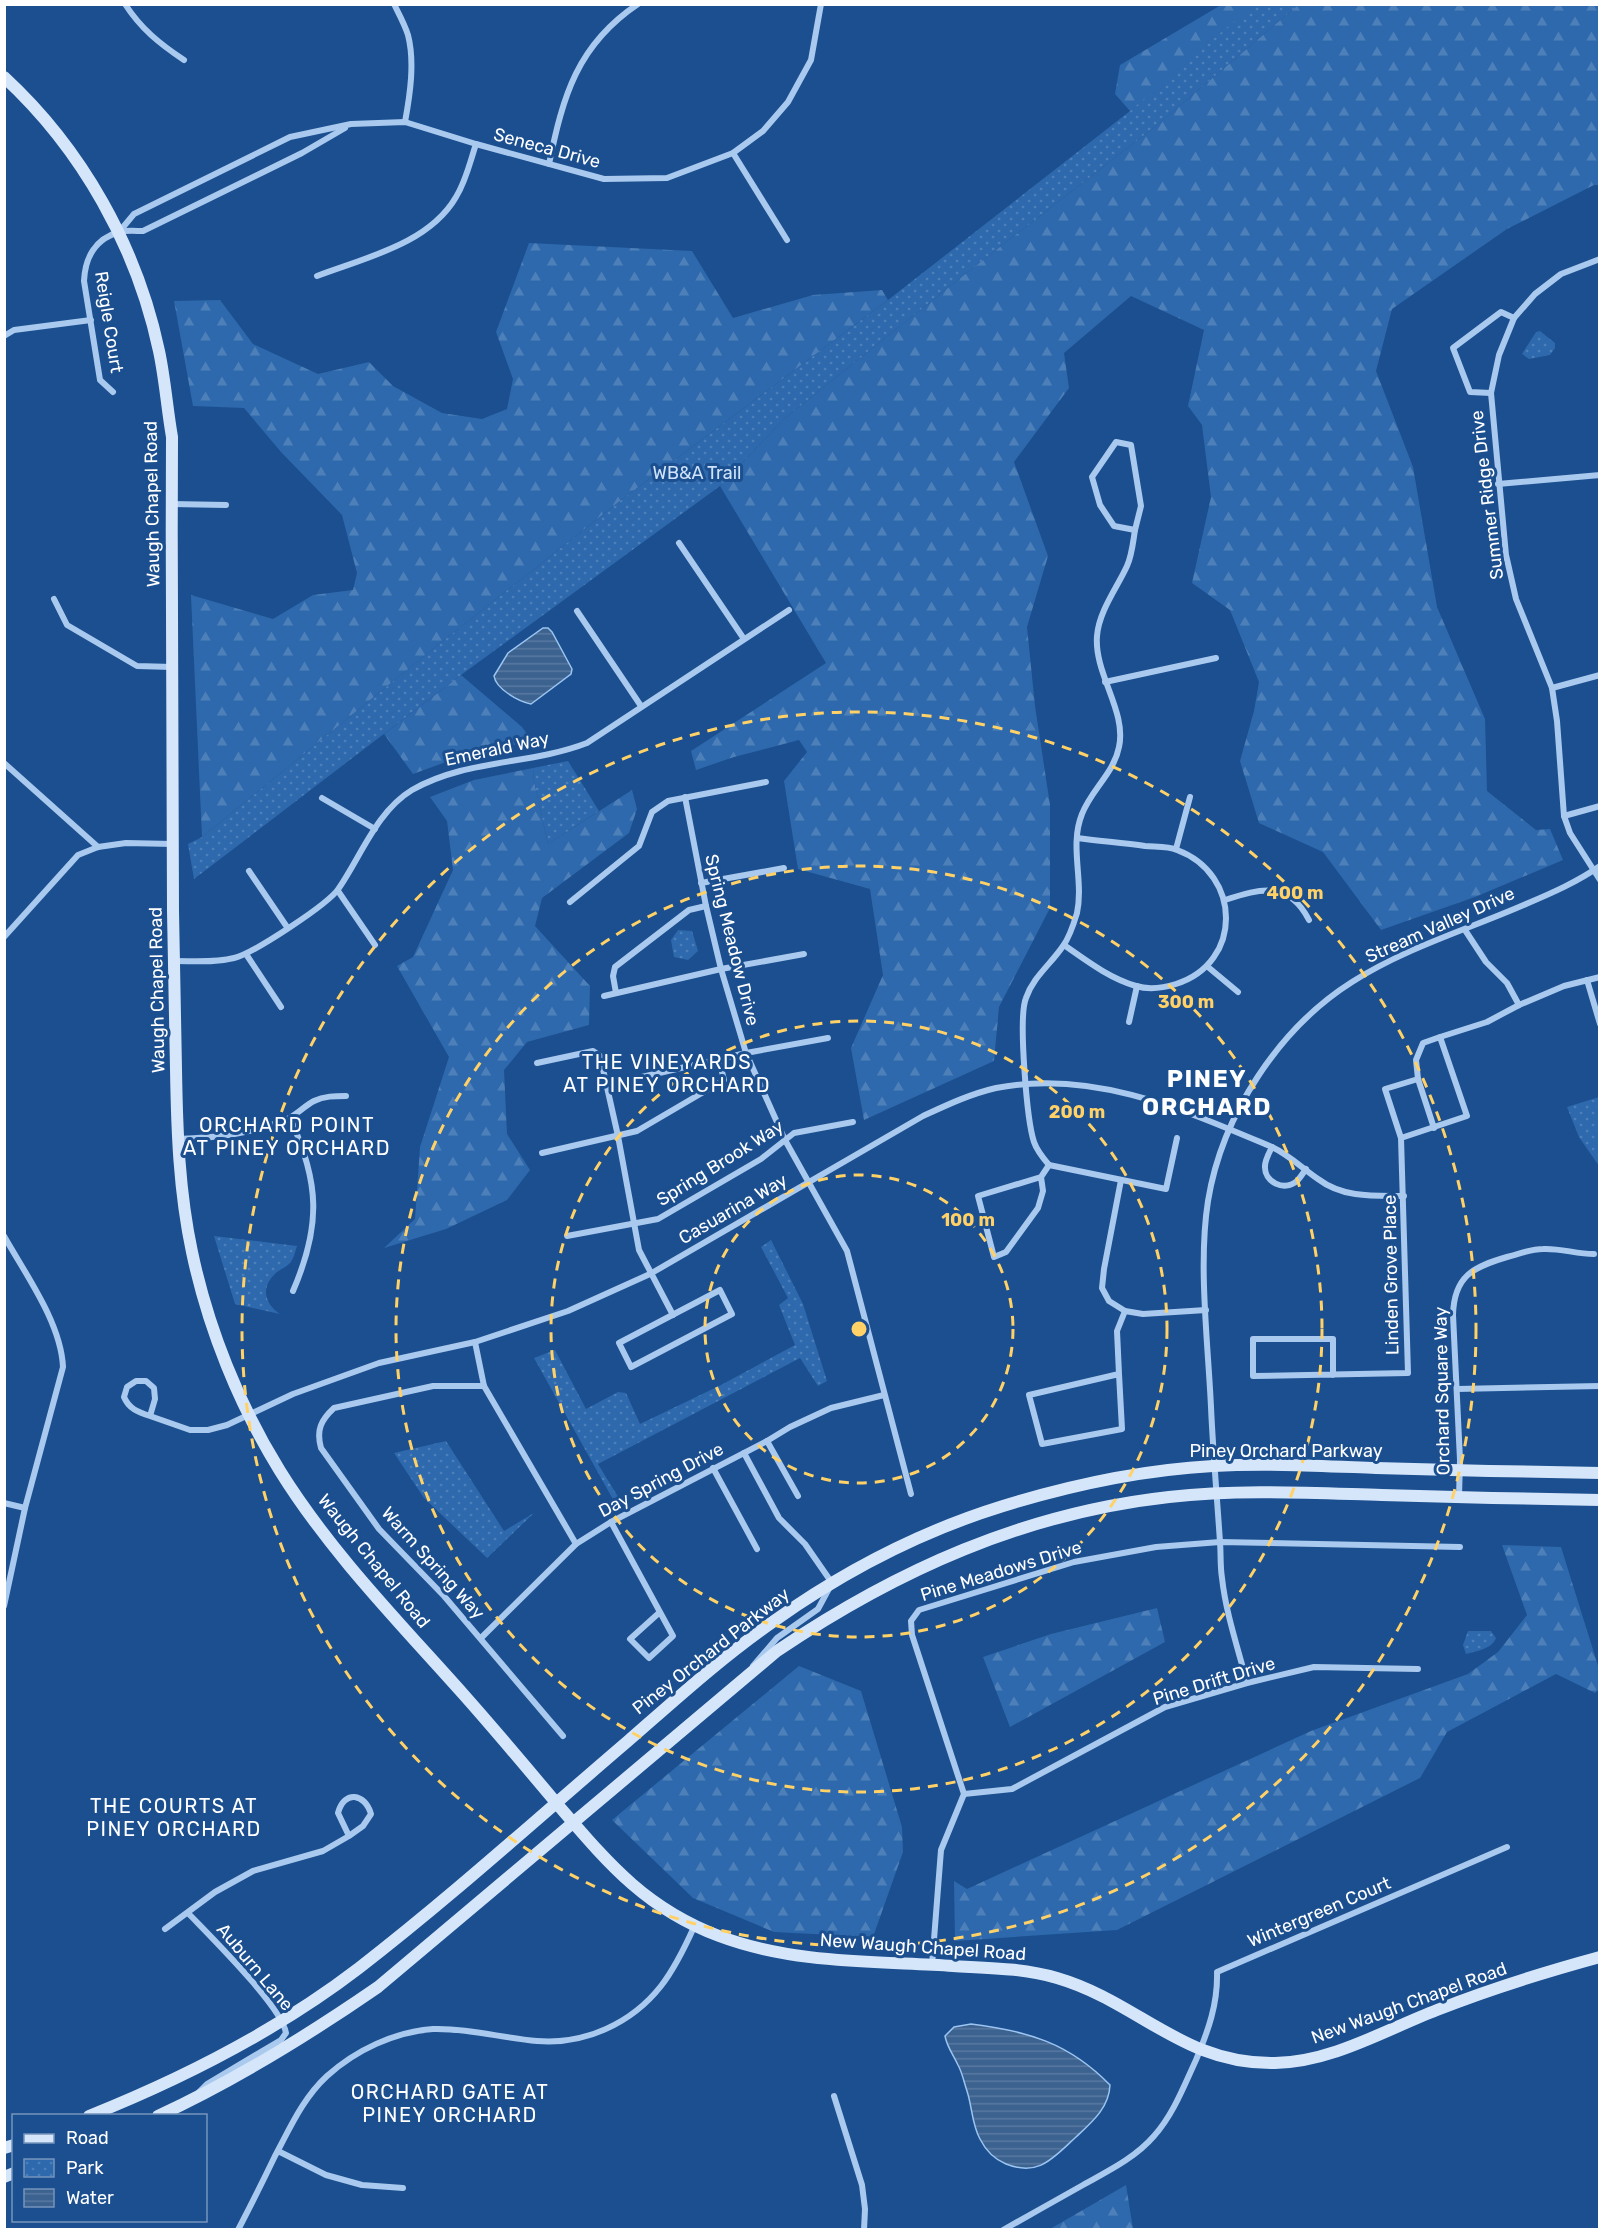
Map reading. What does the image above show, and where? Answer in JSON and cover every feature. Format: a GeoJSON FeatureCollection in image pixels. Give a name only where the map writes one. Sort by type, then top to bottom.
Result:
{"type":"FeatureCollection","features":[{"type":"Feature","properties":{"kind":"street"},"geometry":{"type":"LineString","coordinates":[[125,4],[136,22],[155,40],[184,60]]}},
{"type":"Feature","properties":{"kind":"street"},"geometry":{"type":"LineString","coordinates":[[549,164],[566,95],[578,68],[596,41],[617,18],[638,4]]}},
{"type":"Feature","properties":{"kind":"street","name":"Seneca Drive"},"geometry":{"type":"LineString","coordinates":[[119,232],[134,214],[290,137],[351,124],[405,122],[604,179],[667,178],[733,153],[763,131],[788,102],[811,60],[821,4]]}},
{"type":"Feature","properties":{"kind":"street"},"geometry":{"type":"LineString","coordinates":[[398,6],[408,36],[411,67],[405,122]]}},
{"type":"Feature","properties":{"kind":"street","name":"Waugh Chapel Road"},"geometry":{"type":"LineString","coordinates":[[4,77],[75,156],[119,232],[140,285],[159,351],[172,436],[173,844],[177,1139],[182,1195],[193,1257],[214,1334],[249,1415],[281,1473],[326,1536],[574,1823]]}},
{"type":"Feature","properties":{"kind":"street","name":"Seneca Drive"},"geometry":{"type":"LineString","coordinates":[[119,232],[143,231],[302,153],[351,124]]}},
{"type":"Feature","properties":{"kind":"street"},"geometry":{"type":"LineString","coordinates":[[317,276],[411,240],[427,230],[445,214],[456,198],[464,183],[476,144]]}},
{"type":"Feature","properties":{"kind":"street"},"geometry":{"type":"LineString","coordinates":[[733,153],[787,240]]}},
{"type":"Feature","properties":{"kind":"street","name":"Reigle Court"},"geometry":{"type":"LineString","coordinates":[[113,392],[100,380],[84,281],[85,264],[93,249],[104,239],[119,232]]}},
{"type":"Feature","properties":{"kind":"street","name":"Summer Ridge Drive"},"geometry":{"type":"LineString","coordinates":[[1597,868],[1570,833],[1564,816],[1557,721],[1552,688],[1516,599],[1506,555],[1491,393],[1499,355],[1514,318],[1535,294],[1561,274],[1599,259]]}},
{"type":"Feature","properties":{"kind":"street"},"geometry":{"type":"LineString","coordinates":[[1491,393],[1470,392],[1454,348],[1501,312],[1514,318]]}},
{"type":"Feature","properties":{"kind":"street"},"geometry":{"type":"LineString","coordinates":[[4,336],[14,330],[91,320]]}},
{"type":"Feature","properties":{"kind":"street"},"geometry":{"type":"LineString","coordinates":[[1135,530],[1114,526],[1100,505],[1092,477],[1116,442],[1131,445],[1141,506],[1128,563],[1104,611],[1097,635],[1097,658],[1119,722],[1120,745],[1112,768],[1082,814],[1075,860],[1080,890],[1077,914],[1064,945],[1036,978],[1025,999],[1023,1029],[1026,1084],[1034,1142],[1049,1165],[1166,1189],[1177,1138]]}},
{"type":"Feature","properties":{"kind":"street"},"geometry":{"type":"LineString","coordinates":[[1498,484],[1599,475]]}},
{"type":"Feature","properties":{"kind":"street"},"geometry":{"type":"LineString","coordinates":[[171,504],[226,505]]}},
{"type":"Feature","properties":{"kind":"street"},"geometry":{"type":"LineString","coordinates":[[679,543],[744,639]]}},
{"type":"Feature","properties":{"kind":"street"},"geometry":{"type":"LineString","coordinates":[[54,599],[67,625],[137,666],[172,667]]}},
{"type":"Feature","properties":{"kind":"street","name":"Emerald Way"},"geometry":{"type":"LineString","coordinates":[[174,961],[219,961],[246,954],[338,891],[389,810],[410,791],[459,770],[569,750],[587,743],[789,610]]}},
{"type":"Feature","properties":{"kind":"street"},"geometry":{"type":"LineString","coordinates":[[577,611],[642,706]]}},
{"type":"Feature","properties":{"kind":"street"},"geometry":{"type":"LineString","coordinates":[[1106,682],[1216,658]]}},
{"type":"Feature","properties":{"kind":"street"},"geometry":{"type":"LineString","coordinates":[[1552,688],[1599,675]]}},
{"type":"Feature","properties":{"kind":"street"},"geometry":{"type":"LineString","coordinates":[[4,763],[98,847]]}},
{"type":"Feature","properties":{"kind":"street"},"geometry":{"type":"LineString","coordinates":[[570,902],[639,846],[652,812],[668,801],[766,782]]}},
{"type":"Feature","properties":{"kind":"street","name":"Spring Meadow Drive"},"geometry":{"type":"LineString","coordinates":[[685,797],[701,883],[721,969],[746,1053],[784,1140],[848,1251],[911,1494]]}},
{"type":"Feature","properties":{"kind":"street"},"geometry":{"type":"LineString","coordinates":[[1176,849],[1190,797]]}},
{"type":"Feature","properties":{"kind":"street"},"geometry":{"type":"LineString","coordinates":[[322,798],[375,830]]}},
{"type":"Feature","properties":{"kind":"street"},"geometry":{"type":"LineString","coordinates":[[1564,816],[1599,806]]}},
{"type":"Feature","properties":{"kind":"street"},"geometry":{"type":"LineString","coordinates":[[1064,945],[1101,971],[1137,986],[1162,988],[1186,981],[1208,967],[1220,949],[1226,924],[1225,900],[1216,879],[1196,859],[1176,849],[1077,838]]}},
{"type":"Feature","properties":{"kind":"street"},"geometry":{"type":"LineString","coordinates":[[4,937],[78,855],[98,847],[126,843],[173,844]]}},
{"type":"Feature","properties":{"kind":"street"},"geometry":{"type":"LineString","coordinates":[[701,883],[784,868]]}},
{"type":"Feature","properties":{"kind":"street"},"geometry":{"type":"LineString","coordinates":[[1597,868],[1599,880]]}},
{"type":"Feature","properties":{"kind":"street","name":"Stream Valley Drive"},"geometry":{"type":"LineString","coordinates":[[1247,1683],[1229,1621],[1221,1577],[1204,1255],[1208,1201],[1219,1157],[1230,1129],[1255,1080],[1272,1056],[1312,1012],[1351,982],[1394,959],[1557,891],[1597,868]]}},
{"type":"Feature","properties":{"kind":"street"},"geometry":{"type":"LineString","coordinates":[[249,871],[287,927]]}},
{"type":"Feature","properties":{"kind":"street"},"geometry":{"type":"LineString","coordinates":[[1225,900],[1256,890],[1280,892],[1302,905],[1310,920]]}},
{"type":"Feature","properties":{"kind":"street"},"geometry":{"type":"LineString","coordinates":[[338,891],[375,945]]}},
{"type":"Feature","properties":{"kind":"street"},"geometry":{"type":"LineString","coordinates":[[616,993],[613,976],[615,967],[689,910],[706,906]]}},
{"type":"Feature","properties":{"kind":"street"},"geometry":{"type":"LineString","coordinates":[[1465,930],[1486,962],[1507,983],[1519,1005]]}},
{"type":"Feature","properties":{"kind":"street"},"geometry":{"type":"LineString","coordinates":[[246,954],[281,1007]]}},
{"type":"Feature","properties":{"kind":"street"},"geometry":{"type":"LineString","coordinates":[[603,996],[721,969],[804,954]]}},
{"type":"Feature","properties":{"kind":"street"},"geometry":{"type":"LineString","coordinates":[[1208,967],[1238,992]]}},
{"type":"Feature","properties":{"kind":"street"},"geometry":{"type":"LineString","coordinates":[[1434,1128],[1418,1079],[1416,1060],[1423,1043],[1487,1022],[1519,1005],[1564,986],[1599,977]]}},
{"type":"Feature","properties":{"kind":"street"},"geometry":{"type":"LineString","coordinates":[[1587,980],[1599,1024]]}},
{"type":"Feature","properties":{"kind":"street"},"geometry":{"type":"LineString","coordinates":[[1129,1022],[1137,986]]}},
{"type":"Feature","properties":{"kind":"street"},"geometry":{"type":"LineString","coordinates":[[1401,1138],[1467,1116],[1440,1037]]}},
{"type":"Feature","properties":{"kind":"street"},"geometry":{"type":"LineString","coordinates":[[607,1085],[746,1053],[828,1038]]}},
{"type":"Feature","properties":{"kind":"street"},"geometry":{"type":"LineString","coordinates":[[537,1063],[593,1051],[600,1056],[618,1136],[639,1250],[673,1315]]}},
{"type":"Feature","properties":{"kind":"street"},"geometry":{"type":"LineString","coordinates":[[542,1153],[637,1131],[724,1080],[719,1059]]}},
{"type":"Feature","properties":{"kind":"street","name":"Linden Grove Place"},"geometry":{"type":"LineString","coordinates":[[1333,1375],[1333,1339],[1253,1339],[1254,1376],[1333,1375],[1408,1373],[1401,1138],[1385,1089],[1418,1079]]}},
{"type":"Feature","properties":{"kind":"street","name":"Casuarina Way"},"geometry":{"type":"LineString","coordinates":[[150,1416],[190,1430],[208,1430],[227,1425],[293,1394],[379,1363],[475,1342],[568,1311],[650,1274],[924,1116],[958,1100],[995,1089],[1026,1084],[1071,1084],[1113,1089],[1159,1102],[1272,1147],[1286,1154],[1320,1181],[1341,1191],[1360,1196],[1404,1196]]}},
{"type":"Feature","properties":{"kind":"street"},"geometry":{"type":"LineString","coordinates":[[177,1139],[238,1135],[290,1118],[315,1100],[330,1096],[346,1096]]}},
{"type":"Feature","properties":{"kind":"street"},"geometry":{"type":"LineString","coordinates":[[290,1118],[303,1147],[311,1178],[314,1204],[312,1233],[305,1264],[293,1291]]}},
{"type":"Feature","properties":{"kind":"street","name":"Spring Brook Way"},"geometry":{"type":"LineString","coordinates":[[567,1236],[658,1219],[761,1159],[794,1133],[853,1122]]}},
{"type":"Feature","properties":{"kind":"street"},"geometry":{"type":"LineString","coordinates":[[1272,1147],[1264,1164],[1265,1173],[1270,1180],[1279,1185],[1289,1185],[1297,1181],[1306,1169]]}},
{"type":"Feature","properties":{"kind":"street"},"geometry":{"type":"LineString","coordinates":[[1041,1177],[1043,1191],[1038,1208],[1006,1252],[994,1257],[978,1196],[1041,1177],[1049,1165]]}},
{"type":"Feature","properties":{"kind":"street"},"geometry":{"type":"LineString","coordinates":[[1121,1180],[1102,1288],[1109,1301],[1125,1311],[1143,1314],[1206,1311]]}},
{"type":"Feature","properties":{"kind":"street"},"geometry":{"type":"LineString","coordinates":[[4,1236],[55,1328],[62,1354],[60,1381],[25,1508],[4,1606]]}},
{"type":"Feature","properties":{"kind":"street","name":"Orchard Square Way"},"geometry":{"type":"LineString","coordinates":[[1459,1497],[1454,1303],[1457,1291],[1468,1274],[1481,1264],[1541,1249],[1594,1254]]}},
{"type":"Feature","properties":{"kind":"street"},"geometry":{"type":"LineString","coordinates":[[720,1290],[732,1314],[631,1367],[619,1343],[673,1315],[720,1290]]}},
{"type":"Feature","properties":{"kind":"street"},"geometry":{"type":"LineString","coordinates":[[1119,1374],[1029,1395],[1042,1444],[1122,1429],[1117,1331],[1125,1311]]}},
{"type":"Feature","properties":{"kind":"street"},"geometry":{"type":"LineString","coordinates":[[475,1342],[484,1386],[576,1544]]}},
{"type":"Feature","properties":{"kind":"street"},"geometry":{"type":"LineString","coordinates":[[136,1381],[146,1381],[154,1388],[156,1400],[150,1416],[127,1405],[124,1397],[127,1387],[136,1381]]}},
{"type":"Feature","properties":{"kind":"street","name":"Warm Spring Way"},"geometry":{"type":"LineString","coordinates":[[484,1386],[433,1386],[334,1408],[320,1425],[318,1436],[321,1448],[379,1529],[444,1596],[563,1736]]}},
{"type":"Feature","properties":{"kind":"street"},"geometry":{"type":"LineString","coordinates":[[1457,1389],[1599,1386]]}},
{"type":"Feature","properties":{"kind":"street","name":"Day Spring Drive"},"geometry":{"type":"LineString","coordinates":[[481,1638],[576,1544],[611,1522],[790,1427],[831,1408],[884,1395]]}},
{"type":"Feature","properties":{"kind":"street"},"geometry":{"type":"LineString","coordinates":[[767,1441],[798,1496]]}},
{"type":"Feature","properties":{"kind":"street"},"geometry":{"type":"LineString","coordinates":[[744,1453],[780,1518],[805,1544],[832,1583],[818,1609],[777,1638],[747,1674]]}},
{"type":"Feature","properties":{"kind":"street","name":"Piney Orchard Parkway"},"geometry":{"type":"LineString","coordinates":[[91,2114],[178,2077],[241,2044],[356,1970],[440,1903],[722,1661],[771,1622],[832,1583],[950,1525],[1069,1488],[1111,1479],[1214,1466],[1287,1465],[1599,1473]]}},
{"type":"Feature","properties":{"kind":"street"},"geometry":{"type":"LineString","coordinates":[[713,1468],[757,1549]]}},
{"type":"Feature","properties":{"kind":"street"},"geometry":{"type":"LineString","coordinates":[[160,2114],[288,2048],[378,1987],[747,1674],[820,1622],[867,1594],[959,1550],[1073,1514],[1167,1497],[1216,1492],[1599,1500]]}},
{"type":"Feature","properties":{"kind":"street"},"geometry":{"type":"LineString","coordinates":[[4,1503],[25,1508]]}},
{"type":"Feature","properties":{"kind":"street"},"geometry":{"type":"LineString","coordinates":[[611,1522],[660,1612],[673,1636],[649,1659],[630,1639],[660,1612]]}},
{"type":"Feature","properties":{"kind":"street","name":"Pine Meadows Drive"},"geometry":{"type":"LineString","coordinates":[[964,1794],[912,1635],[911,1621],[920,1610],[1074,1562],[1156,1547],[1220,1542],[1460,1546]]}},
{"type":"Feature","properties":{"kind":"street","name":"Pine Drift Drive"},"geometry":{"type":"LineString","coordinates":[[964,1794],[1012,1789],[1165,1707],[1247,1683],[1314,1668],[1418,1669]]}},
{"type":"Feature","properties":{"kind":"street"},"geometry":{"type":"LineString","coordinates":[[932,1965],[941,1850],[964,1794]]}},
{"type":"Feature","properties":{"kind":"street"},"geometry":{"type":"LineString","coordinates":[[165,1929],[215,1892],[253,1871],[323,1851],[349,1836],[363,1826],[371,1814],[368,1804],[359,1797],[349,1797],[340,1804],[338,1813],[349,1836]]}},
{"type":"Feature","properties":{"kind":"street","name":"New Waugh Chapel Road"},"geometry":{"type":"LineString","coordinates":[[574,1823],[630,1884],[661,1908],[694,1927],[740,1944],[792,1956],[998,1968],[1057,1978],[1114,2001],[1180,2042],[1220,2057],[1259,2063],[1306,2060],[1483,1993],[1599,1957]]}},
{"type":"Feature","properties":{"kind":"street","name":"Wintergreen Court"},"geometry":{"type":"LineString","coordinates":[[1200,2050],[1214,2011],[1217,1972],[1507,1847]]}},
{"type":"Feature","properties":{"kind":"street","name":"Auburn Lane"},"geometry":{"type":"LineString","coordinates":[[187,2102],[207,2084],[281,2040],[286,2033],[281,2020],[252,1982],[188,1913]]}},
{"type":"Feature","properties":{"kind":"street"},"geometry":{"type":"LineString","coordinates":[[238,2229],[298,2113],[326,2078],[344,2062],[379,2042],[411,2033],[450,2029],[558,2042],[598,2033],[616,2025],[648,2001],[662,1986],[674,1968],[694,1927]]}},
{"type":"Feature","properties":{"kind":"street"},"geometry":{"type":"LineString","coordinates":[[1003,2229],[1120,2164],[1139,2151],[1167,2119],[1200,2050]]}},
{"type":"Feature","properties":{"kind":"street"},"geometry":{"type":"LineString","coordinates":[[834,2096],[862,2185],[865,2209],[864,2229]]}},
{"type":"Feature","properties":{"kind":"street"},"geometry":{"type":"LineString","coordinates":[[278,2151],[326,2175],[362,2185],[402,2188]]}},
{"type":"Feature","properties":{"kind":"green space"},"geometry":{"type":"Polygon","coordinates":[[[1221,5],[1257,5],[1220,39],[1130,111],[1115,94],[1120,65],[1221,5]]]}},
{"type":"Feature","properties":{"kind":"green space","name":"WB&A Trail"},"geometry":{"type":"Polygon","coordinates":[[[1253,5],[1298,5],[1157,125],[785,418],[720,486],[461,675],[194,879],[188,844],[202,837],[433,649],[620,501],[888,300],[1130,111],[1253,5]]]}},
{"type":"Feature","properties":{"kind":"green space"},"geometry":{"type":"Polygon","coordinates":[[[1298,5],[1599,5],[1599,185],[1594,185],[1507,229],[1392,309],[1376,371],[1413,467],[1437,607],[1485,719],[1487,791],[1536,830],[1550,829],[1563,860],[1475,897],[1381,930],[1323,852],[1259,823],[1240,761],[1254,711],[1259,682],[1230,610],[1192,583],[1211,497],[1202,425],[1188,406],[1204,330],[1131,296],[1064,353],[1069,388],[1014,462],[1048,556],[1027,627],[1035,706],[1050,805],[1050,908],[999,1007],[994,1061],[864,1120],[851,1048],[883,975],[870,889],[798,869],[784,781],[807,752],[799,740],[734,757],[696,770],[691,751],[826,663],[720,486],[785,418],[1157,125],[1298,5]]]}},
{"type":"Feature","properties":{"kind":"green space"},"geometry":{"type":"Polygon","coordinates":[[[529,243],[692,251],[733,318],[813,295],[882,290],[888,300],[620,501],[433,649],[202,837],[191,595],[273,619],[313,595],[353,590],[357,573],[342,515],[281,452],[244,408],[193,406],[174,301],[220,300],[253,344],[318,374],[369,362],[393,386],[442,413],[482,419],[507,409],[513,379],[496,332],[529,243]]]}},
{"type":"Feature","properties":{"kind":"green space"},"geometry":{"type":"Polygon","coordinates":[[[1540,331],[1555,343],[1555,348],[1550,355],[1529,359],[1522,354],[1536,332],[1540,331]]]}},
{"type":"Feature","properties":{"kind":"green space"},"geometry":{"type":"Polygon","coordinates":[[[461,675],[522,727],[532,741],[465,755],[413,774],[384,734],[461,675]]]}},
{"type":"Feature","properties":{"kind":"green space"},"geometry":{"type":"Polygon","coordinates":[[[568,761],[599,811],[548,844],[533,768],[568,761]]]}},
{"type":"Feature","properties":{"kind":"green space"},"geometry":{"type":"Polygon","coordinates":[[[533,768],[548,844],[632,790],[637,809],[629,833],[542,898],[535,926],[590,986],[589,1025],[527,1042],[504,1070],[507,1134],[530,1170],[507,1200],[446,1229],[384,1248],[415,1219],[420,1147],[449,1057],[397,966],[413,957],[453,870],[447,821],[430,797],[474,780],[533,768]]]}},
{"type":"Feature","properties":{"kind":"green space"},"geometry":{"type":"Polygon","coordinates":[[[678,930],[692,931],[698,951],[688,960],[674,957],[671,940],[678,930]]]}},
{"type":"Feature","properties":{"kind":"green space"},"geometry":{"type":"Polygon","coordinates":[[[1600,1097],[1599,1166],[1579,1137],[1567,1107],[1600,1097]]]}},
{"type":"Feature","properties":{"kind":"green space"},"geometry":{"type":"Polygon","coordinates":[[[214,1236],[297,1246],[291,1262],[276,1273],[267,1286],[268,1301],[280,1314],[235,1304],[214,1236]]]}},
{"type":"Feature","properties":{"kind":"green space"},"geometry":{"type":"Polygon","coordinates":[[[771,1240],[803,1304],[827,1381],[818,1386],[800,1358],[598,1464],[620,1500],[615,1503],[534,1358],[555,1350],[586,1409],[618,1392],[626,1393],[640,1424],[721,1385],[795,1345],[779,1305],[788,1298],[761,1247],[771,1240]]]}},
{"type":"Feature","properties":{"kind":"green space"},"geometry":{"type":"Polygon","coordinates":[[[446,1441],[504,1531],[534,1513],[487,1558],[424,1498],[394,1453],[446,1441]]]}},
{"type":"Feature","properties":{"kind":"green space"},"geometry":{"type":"Polygon","coordinates":[[[1502,1545],[1561,1547],[1599,1669],[1599,1689],[1595,1693],[1556,1674],[1447,1732],[1420,1778],[1117,1930],[955,1941],[954,1881],[967,1889],[1311,1731],[1468,1674],[1498,1652],[1527,1615],[1502,1545]]]}},
{"type":"Feature","properties":{"kind":"green space"},"geometry":{"type":"Polygon","coordinates":[[[1157,1608],[1165,1642],[1010,1727],[983,1657],[1051,1634],[1157,1608]]]}},
{"type":"Feature","properties":{"kind":"green space"},"geometry":{"type":"Polygon","coordinates":[[[1468,1631],[1491,1631],[1496,1638],[1488,1647],[1466,1654],[1463,1645],[1468,1631]]]}},
{"type":"Feature","properties":{"kind":"green space"},"geometry":{"type":"Polygon","coordinates":[[[799,1666],[861,1691],[902,1827],[903,1852],[873,1937],[774,1932],[693,1898],[612,1820],[799,1666]]]}},
{"type":"Feature","properties":{"kind":"green space"},"geometry":{"type":"Polygon","coordinates":[[[1126,2185],[1133,2229],[1050,2229],[1126,2185]]]}},
{"type":"Feature","properties":{"kind":"water"},"geometry":{"type":"Polygon","coordinates":[[[543,628],[548,628],[552,632],[572,669],[571,674],[531,704],[508,694],[494,676],[508,653],[543,628]]]}},
{"type":"Feature","properties":{"kind":"water"},"geometry":{"type":"Polygon","coordinates":[[[971,2024],[1029,2035],[1046,2041],[1079,2059],[1110,2085],[1107,2101],[1099,2114],[1060,2152],[1037,2167],[1028,2168],[1006,2164],[991,2154],[980,2139],[975,2128],[962,2074],[945,2036],[954,2027],[971,2024]]]}},
{"type":"Feature","properties":{"kind":"district","name":"THE VINEYARDS AT PINEY ORCHARD"},"geometry":{"type":"Point","coordinates":[667,1074]}},
{"type":"Feature","properties":{"kind":"district","name":"PINEY ORCHARD"},"geometry":{"type":"Point","coordinates":[1207,1093]}},
{"type":"Feature","properties":{"kind":"district","name":"ORCHARD POINT AT PINEY ORCHARD"},"geometry":{"type":"Point","coordinates":[287,1136]}},
{"type":"Feature","properties":{"kind":"district","name":"THE COURTS AT PINEY ORCHARD"},"geometry":{"type":"Point","coordinates":[174,1818]}},
{"type":"Feature","properties":{"kind":"district","name":"ORCHARD GATE AT PINEY ORCHARD"},"geometry":{"type":"Point","coordinates":[450,2104]}}]}
